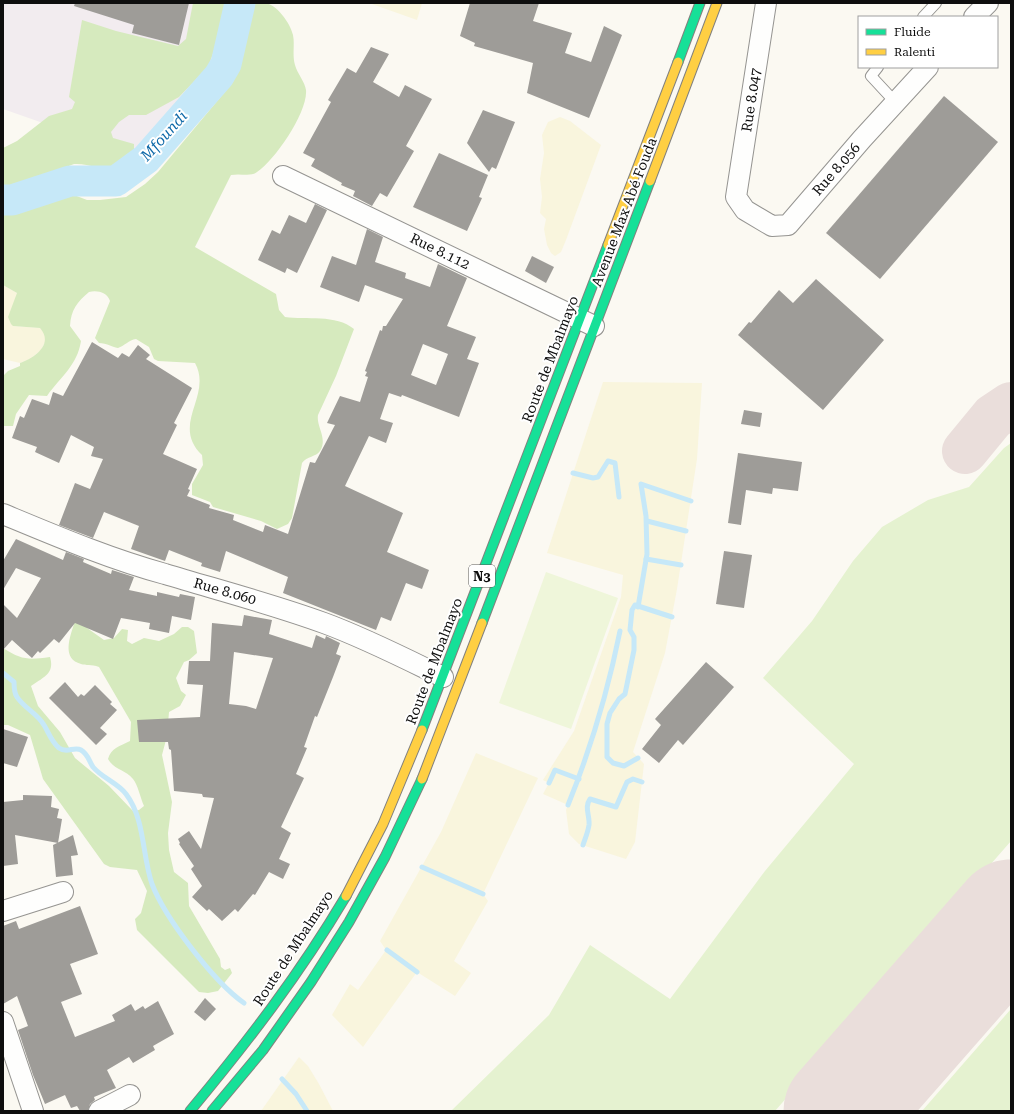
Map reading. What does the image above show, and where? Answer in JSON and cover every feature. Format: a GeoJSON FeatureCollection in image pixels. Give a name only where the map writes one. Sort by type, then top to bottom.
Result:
{"type":"FeatureCollection","features":[{"type":"Feature","properties":{"kind":"highway","name":"Route de Mbalmayo"},"geometry":{"type":"LineString","coordinates":[[190,1111],[248,1041],[295,976],[333,917],[373,845],[405,771],[588,323],[700,3]]}},
{"type":"Feature","properties":{"kind":"highway","name":"Avenue Max Abé Fouda"},"geometry":{"type":"LineString","coordinates":[[212,1111],[263,1050],[311,982],[349,922],[385,857],[421,781],[588,323],[717,3]]}},
{"type":"Feature","properties":{"kind":"street","name":"Rue 8.047"},"geometry":{"type":"LineString","coordinates":[[736,197],[766,3]]}},
{"type":"Feature","properties":{"kind":"street"},"geometry":{"type":"LineString","coordinates":[[975,16],[988,3]]}},
{"type":"Feature","properties":{"kind":"street","name":"Rue 8.056"},"geometry":{"type":"LineString","coordinates":[[736,197],[745,210],[772,226],[788,224],[862,139],[927,68]]}},
{"type":"Feature","properties":{"kind":"street","name":"Rue 8.112"},"geometry":{"type":"LineString","coordinates":[[283,176],[588,323]]}},
{"type":"Feature","properties":{"kind":"street","name":"Rue 8.060"},"geometry":{"type":"LineString","coordinates":[[3,514],[55,536],[164,574],[267,603],[325,623],[377,645],[443,676]]}},
{"type":"Feature","properties":{"kind":"street"},"geometry":{"type":"LineString","coordinates":[[3,911],[63,892]]}},
{"type":"Feature","properties":{"kind":"street"},"geometry":{"type":"LineString","coordinates":[[3,1022],[32,1111]]}},
{"type":"Feature","properties":{"kind":"street"},"geometry":{"type":"LineString","coordinates":[[99,1111],[130,1095]]}},
{"type":"Feature","properties":{"kind":"lane"},"geometry":{"type":"LineString","coordinates":[[924,16],[936,3]]}},
{"type":"Feature","properties":{"kind":"lane"},"geometry":{"type":"LineString","coordinates":[[877,68],[871,76],[896,103]]}},
{"type":"Feature","properties":{"kind":"shaded area"},"geometry":{"type":"Polygon","coordinates":[[[3,3],[240,3],[226,64],[219,76],[146,159],[3,109],[3,3]]]}},
{"type":"Feature","properties":{"kind":"shaded area"},"geometry":{"type":"Polygon","coordinates":[[[369,3],[422,3],[417,20],[369,3]]]}},
{"type":"Feature","properties":{"kind":"shaded area"},"geometry":{"type":"Polygon","coordinates":[[[560,117],[570,121],[601,145],[566,240],[561,252],[555,256],[551,253],[547,245],[544,229],[546,219],[540,213],[542,197],[540,179],[544,153],[542,135],[548,122],[560,117]]]}},
{"type":"Feature","properties":{"kind":"shaded area"},"geometry":{"type":"Polygon","coordinates":[[[3,285],[17,293],[13,326],[40,328],[44,333],[46,340],[41,350],[30,359],[20,363],[3,359],[3,285]]]}},
{"type":"Feature","properties":{"kind":"shaded area"},"geometry":{"type":"Polygon","coordinates":[[[603,382],[702,383],[697,459],[677,589],[665,653],[633,752],[644,764],[635,842],[626,859],[579,844],[569,834],[566,810],[568,805],[543,794],[549,783],[543,780],[574,731],[621,597],[623,575],[547,553],[603,382]]]}},
{"type":"Feature","properties":{"kind":"shaded area"},"geometry":{"type":"Polygon","coordinates":[[[476,753],[538,778],[483,894],[488,901],[454,961],[471,973],[455,996],[417,972],[363,1047],[332,1015],[350,984],[358,990],[386,950],[380,941],[441,832],[476,753]]]}},
{"type":"Feature","properties":{"kind":"shaded area"},"geometry":{"type":"Polygon","coordinates":[[[299,1057],[308,1066],[333,1111],[261,1111],[299,1057]]]}},
{"type":"Feature","properties":{"kind":"green space"},"geometry":{"type":"Polygon","coordinates":[[[193,3],[226,3],[225,22],[208,67],[179,97],[146,115],[129,115],[119,122],[111,132],[113,138],[134,144],[134,155],[116,171],[74,164],[3,191],[3,148],[17,141],[49,116],[72,109],[75,102],[69,97],[82,20],[116,31],[178,46],[186,39],[193,3]]]}},
{"type":"Feature","properties":{"kind":"green space"},"geometry":{"type":"Polygon","coordinates":[[[254,3],[265,3],[275,8],[289,25],[294,38],[294,61],[306,90],[305,99],[302,110],[289,135],[273,157],[255,173],[231,175],[195,247],[276,294],[279,310],[285,317],[330,319],[347,324],[354,329],[336,376],[318,415],[323,442],[322,446],[318,453],[306,459],[302,463],[292,518],[288,524],[277,529],[261,521],[213,507],[210,502],[192,495],[192,484],[203,465],[202,455],[193,444],[190,432],[190,421],[199,387],[199,375],[195,363],[158,361],[154,359],[149,347],[136,339],[118,348],[99,343],[95,338],[110,301],[107,296],[101,292],[89,292],[81,299],[73,311],[70,326],[81,341],[76,357],[68,370],[47,396],[29,395],[16,414],[13,426],[3,426],[3,376],[8,371],[20,366],[20,363],[37,354],[44,345],[45,340],[44,334],[40,328],[13,326],[8,317],[17,293],[3,285],[3,211],[32,203],[41,203],[59,195],[69,193],[87,200],[126,197],[145,184],[158,172],[233,82],[251,8],[254,3]]]}},
{"type":"Feature","properties":{"kind":"green space"},"geometry":{"type":"Polygon","coordinates":[[[1011,443],[1011,841],[775,1111],[451,1111],[549,1015],[590,945],[670,999],[765,871],[854,764],[763,678],[812,621],[853,561],[882,527],[928,500],[969,487],[1004,448],[1011,443]]]}},
{"type":"Feature","properties":{"kind":"green space"},"geometry":{"type":"Polygon","coordinates":[[[546,572],[618,598],[571,729],[499,703],[546,572]]]}},
{"type":"Feature","properties":{"kind":"green space"},"geometry":{"type":"Polygon","coordinates":[[[81,618],[87,628],[104,640],[114,638],[122,629],[128,630],[127,641],[132,644],[144,638],[159,641],[174,634],[182,627],[188,627],[194,631],[197,653],[189,660],[184,662],[176,678],[181,691],[186,695],[180,706],[169,712],[167,736],[162,755],[172,802],[168,833],[169,850],[174,872],[188,883],[189,906],[220,959],[221,967],[225,970],[230,968],[232,973],[218,991],[208,993],[199,992],[137,930],[135,919],[141,913],[147,891],[137,870],[110,867],[104,864],[43,779],[30,735],[8,725],[3,725],[3,648],[15,655],[30,659],[50,657],[51,667],[49,671],[44,677],[31,686],[38,706],[60,732],[75,758],[109,786],[133,811],[139,810],[144,806],[138,788],[133,779],[127,773],[114,766],[108,759],[111,752],[130,741],[131,722],[99,667],[83,665],[75,661],[69,652],[70,639],[75,621],[81,618]]]}},
{"type":"Feature","properties":{"kind":"green space"},"geometry":{"type":"Polygon","coordinates":[[[1011,1009],[1011,1111],[922,1111],[1011,1009]]]}},
{"type":"Feature","properties":{"kind":"building"},"geometry":{"type":"Polygon","coordinates":[[[75,3],[189,3],[179,45],[132,33],[134,25],[74,6],[75,3]]]}},
{"type":"Feature","properties":{"kind":"building"},"geometry":{"type":"Polygon","coordinates":[[[470,3],[539,3],[533,21],[572,33],[565,53],[591,62],[604,26],[622,35],[589,118],[527,93],[533,63],[474,46],[475,43],[460,36],[470,3]]]}},
{"type":"Feature","properties":{"kind":"building"},"geometry":{"type":"Polygon","coordinates":[[[371,47],[389,54],[373,82],[399,97],[405,85],[432,99],[406,146],[414,151],[387,197],[380,193],[372,206],[353,196],[355,191],[341,185],[342,183],[311,166],[315,159],[303,153],[331,102],[328,100],[347,68],[356,73],[371,47]]]}},
{"type":"Feature","properties":{"kind":"building"},"geometry":{"type":"Polygon","coordinates":[[[944,96],[998,142],[880,279],[826,233],[944,96]]]}},
{"type":"Feature","properties":{"kind":"building"},"geometry":{"type":"Polygon","coordinates":[[[483,110],[515,122],[496,169],[492,167],[489,172],[467,143],[483,110]]]}},
{"type":"Feature","properties":{"kind":"building"},"geometry":{"type":"Polygon","coordinates":[[[439,153],[488,175],[479,197],[482,198],[467,231],[413,207],[439,153]]]}},
{"type":"Feature","properties":{"kind":"building"},"geometry":{"type":"Polygon","coordinates":[[[315,204],[327,210],[297,273],[287,268],[285,273],[258,260],[272,230],[280,234],[289,215],[306,223],[315,204]]]}},
{"type":"Feature","properties":{"kind":"building"},"geometry":{"type":"Polygon","coordinates":[[[367,229],[383,237],[375,262],[406,273],[405,278],[430,287],[438,264],[467,278],[447,326],[476,337],[467,359],[479,363],[459,417],[402,395],[401,397],[389,393],[380,419],[393,423],[386,443],[369,436],[345,486],[403,513],[387,552],[429,570],[422,589],[406,583],[391,621],[381,617],[376,630],[283,593],[288,577],[226,551],[220,572],[201,566],[202,563],[169,550],[165,561],[131,549],[139,526],[104,512],[93,538],[59,525],[75,483],[90,489],[103,459],[91,456],[94,447],[71,435],[59,463],[35,452],[37,447],[12,438],[20,416],[24,418],[32,399],[49,405],[53,392],[63,396],[92,342],[118,358],[122,353],[129,357],[138,345],[150,355],[146,359],[192,388],[174,423],[177,425],[163,454],[197,469],[188,489],[190,490],[187,496],[210,505],[209,508],[234,515],[233,520],[263,532],[265,525],[288,534],[310,462],[315,463],[335,425],[327,423],[340,396],[360,402],[368,377],[365,376],[367,372],[365,371],[380,330],[382,331],[383,326],[386,326],[403,299],[365,285],[359,302],[320,287],[332,256],[356,265],[367,229]],[[423,344],[411,375],[436,385],[448,354],[423,344]]]}},
{"type":"Feature","properties":{"kind":"building"},"geometry":{"type":"Polygon","coordinates":[[[532,256],[554,267],[546,283],[525,271],[532,256]]]}},
{"type":"Feature","properties":{"kind":"building"},"geometry":{"type":"Polygon","coordinates":[[[816,279],[884,340],[823,410],[738,335],[749,322],[751,323],[779,290],[793,303],[816,279]]]}},
{"type":"Feature","properties":{"kind":"building"},"geometry":{"type":"Polygon","coordinates":[[[744,410],[762,413],[760,427],[741,424],[744,410]]]}},
{"type":"Feature","properties":{"kind":"building"},"geometry":{"type":"Polygon","coordinates":[[[738,453],[802,462],[798,491],[773,488],[772,494],[746,490],[741,525],[728,523],[738,453]]]}},
{"type":"Feature","properties":{"kind":"building"},"geometry":{"type":"Polygon","coordinates":[[[16,539],[63,560],[66,552],[84,559],[83,562],[111,574],[112,570],[134,577],[129,590],[157,596],[157,592],[179,597],[180,594],[195,597],[191,620],[172,616],[169,633],[149,629],[150,623],[121,618],[113,639],[75,623],[59,643],[54,639],[40,653],[38,651],[32,658],[12,640],[3,650],[3,604],[17,618],[41,578],[16,568],[3,590],[3,561],[16,539]]]}},
{"type":"Feature","properties":{"kind":"building"},"geometry":{"type":"Polygon","coordinates":[[[724,551],[752,555],[744,608],[716,604],[724,551]]]}},
{"type":"Feature","properties":{"kind":"building"},"geometry":{"type":"Polygon","coordinates":[[[244,615],[272,620],[269,634],[312,648],[316,635],[325,639],[326,636],[340,643],[336,654],[341,656],[317,717],[315,716],[304,747],[307,748],[296,774],[304,778],[281,827],[291,833],[279,859],[290,864],[283,879],[269,872],[255,895],[253,894],[238,912],[235,909],[222,921],[209,909],[207,911],[192,897],[202,886],[191,869],[194,866],[179,844],[178,839],[189,831],[201,849],[214,798],[203,797],[202,794],[174,791],[171,750],[169,749],[168,742],[139,742],[137,720],[200,717],[203,685],[187,684],[189,661],[210,661],[212,623],[242,626],[244,615]],[[234,652],[229,704],[256,709],[273,658],[234,652]]]}},
{"type":"Feature","properties":{"kind":"building"},"geometry":{"type":"Polygon","coordinates":[[[706,662],[734,687],[683,745],[678,740],[659,763],[642,749],[661,725],[655,719],[706,662]]]}},
{"type":"Feature","properties":{"kind":"building"},"geometry":{"type":"Polygon","coordinates":[[[65,682],[78,697],[81,694],[84,696],[95,685],[112,702],[110,704],[117,710],[100,728],[107,734],[96,745],[49,698],[65,682]]]}},
{"type":"Feature","properties":{"kind":"building"},"geometry":{"type":"Polygon","coordinates":[[[3,729],[28,737],[17,767],[3,763],[3,729]]]}},
{"type":"Feature","properties":{"kind":"building"},"geometry":{"type":"Polygon","coordinates":[[[23,795],[52,796],[51,807],[59,809],[57,818],[62,819],[58,843],[15,835],[18,864],[3,866],[3,802],[23,800],[23,795]]]}},
{"type":"Feature","properties":{"kind":"building"},"geometry":{"type":"Polygon","coordinates":[[[73,835],[78,855],[71,856],[73,875],[56,877],[53,845],[73,835]]]}},
{"type":"Feature","properties":{"kind":"building"},"geometry":{"type":"Polygon","coordinates":[[[80,906],[98,954],[70,964],[82,994],[61,1002],[75,1037],[115,1021],[112,1015],[131,1004],[135,1011],[143,1006],[145,1009],[158,1001],[174,1034],[153,1046],[155,1050],[133,1063],[129,1057],[107,1070],[116,1088],[94,1097],[95,1100],[90,1104],[88,1111],[80,1111],[77,1106],[71,1108],[65,1095],[45,1104],[33,1075],[18,1030],[28,1026],[17,996],[3,1004],[3,926],[16,921],[19,929],[80,906]]]}},
{"type":"Feature","properties":{"kind":"building"},"geometry":{"type":"Polygon","coordinates":[[[205,998],[216,1009],[205,1021],[194,1012],[205,998]]]}},
{"type":"Feature","properties":{"kind":"waterway","name":"Mfoundi"},"geometry":{"type":"LineString","coordinates":[[3,200],[12,200],[70,181],[116,181],[146,159],[219,76],[226,64],[240,3]]}},
{"type":"Feature","properties":{"kind":"waterway"},"geometry":{"type":"LineString","coordinates":[[573,473],[593,478],[598,477],[608,461],[615,463],[619,497]]}},
{"type":"Feature","properties":{"kind":"waterway"},"geometry":{"type":"LineString","coordinates":[[638,607],[647,554],[646,516],[641,484],[691,501]]}},
{"type":"Feature","properties":{"kind":"waterway"},"geometry":{"type":"LineString","coordinates":[[647,521],[686,531]]}},
{"type":"Feature","properties":{"kind":"waterway"},"geometry":{"type":"LineString","coordinates":[[646,559],[681,565]]}},
{"type":"Feature","properties":{"kind":"waterway"},"geometry":{"type":"LineString","coordinates":[[638,758],[624,766],[613,763],[607,757],[607,724],[610,713],[619,699],[625,694],[634,650],[634,637],[630,630],[632,610],[635,605],[672,617]]}},
{"type":"Feature","properties":{"kind":"waterway"},"geometry":{"type":"LineString","coordinates":[[568,805],[598,719],[620,631]]}},
{"type":"Feature","properties":{"kind":"waterway"},"geometry":{"type":"LineString","coordinates":[[3,673],[14,682],[17,697],[41,721],[52,740],[59,748],[62,750],[81,750],[97,771],[123,790],[126,794],[137,815],[149,873],[158,898],[179,931],[205,965],[232,993],[244,1003]]}},
{"type":"Feature","properties":{"kind":"waterway"},"geometry":{"type":"LineString","coordinates":[[549,783],[555,770],[579,779]]}},
{"type":"Feature","properties":{"kind":"waterway"},"geometry":{"type":"LineString","coordinates":[[583,845],[589,825],[587,805],[590,799],[616,807],[627,782],[633,779],[642,782]]}},
{"type":"Feature","properties":{"kind":"waterway"},"geometry":{"type":"LineString","coordinates":[[422,867],[483,894]]}},
{"type":"Feature","properties":{"kind":"waterway"},"geometry":{"type":"LineString","coordinates":[[387,950],[417,972]]}},
{"type":"Feature","properties":{"kind":"waterway"},"geometry":{"type":"LineString","coordinates":[[282,1079],[296,1094],[307,1111]]}},
{"type":"Feature","properties":{"kind":"taxiway"},"geometry":{"type":"LineString","coordinates":[[965,451],[993,417],[1011,405]]}},
{"type":"Feature","properties":{"kind":"runway"},"geometry":{"type":"LineString","coordinates":[[841,1111],[1011,917]]}},
{"type":"Feature","properties":{"kind":"traffic: fast"},"geometry":{"type":"LineString","coordinates":[[678,62],[700,3]]}},
{"type":"Feature","properties":{"kind":"traffic: fast"},"geometry":{"type":"LineString","coordinates":[[482,623],[650,181]]}},
{"type":"Feature","properties":{"kind":"traffic: fast"},"geometry":{"type":"LineString","coordinates":[[422,730],[608,245]]}},
{"type":"Feature","properties":{"kind":"traffic: fast"},"geometry":{"type":"LineString","coordinates":[[212,1111],[263,1050],[311,982],[349,922],[385,857],[422,779]]}},
{"type":"Feature","properties":{"kind":"traffic: fast"},"geometry":{"type":"LineString","coordinates":[[190,1111],[233,1059],[292,980],[346,896]]}},
{"type":"Feature","properties":{"kind":"traffic: slow"},"geometry":{"type":"LineString","coordinates":[[650,181],[717,3]]}},
{"type":"Feature","properties":{"kind":"traffic: slow"},"geometry":{"type":"LineString","coordinates":[[608,245],[678,62]]}},
{"type":"Feature","properties":{"kind":"traffic: slow"},"geometry":{"type":"LineString","coordinates":[[422,779],[482,623]]}},
{"type":"Feature","properties":{"kind":"traffic: slow"},"geometry":{"type":"LineString","coordinates":[[346,896],[383,824],[422,730]]}}]}
